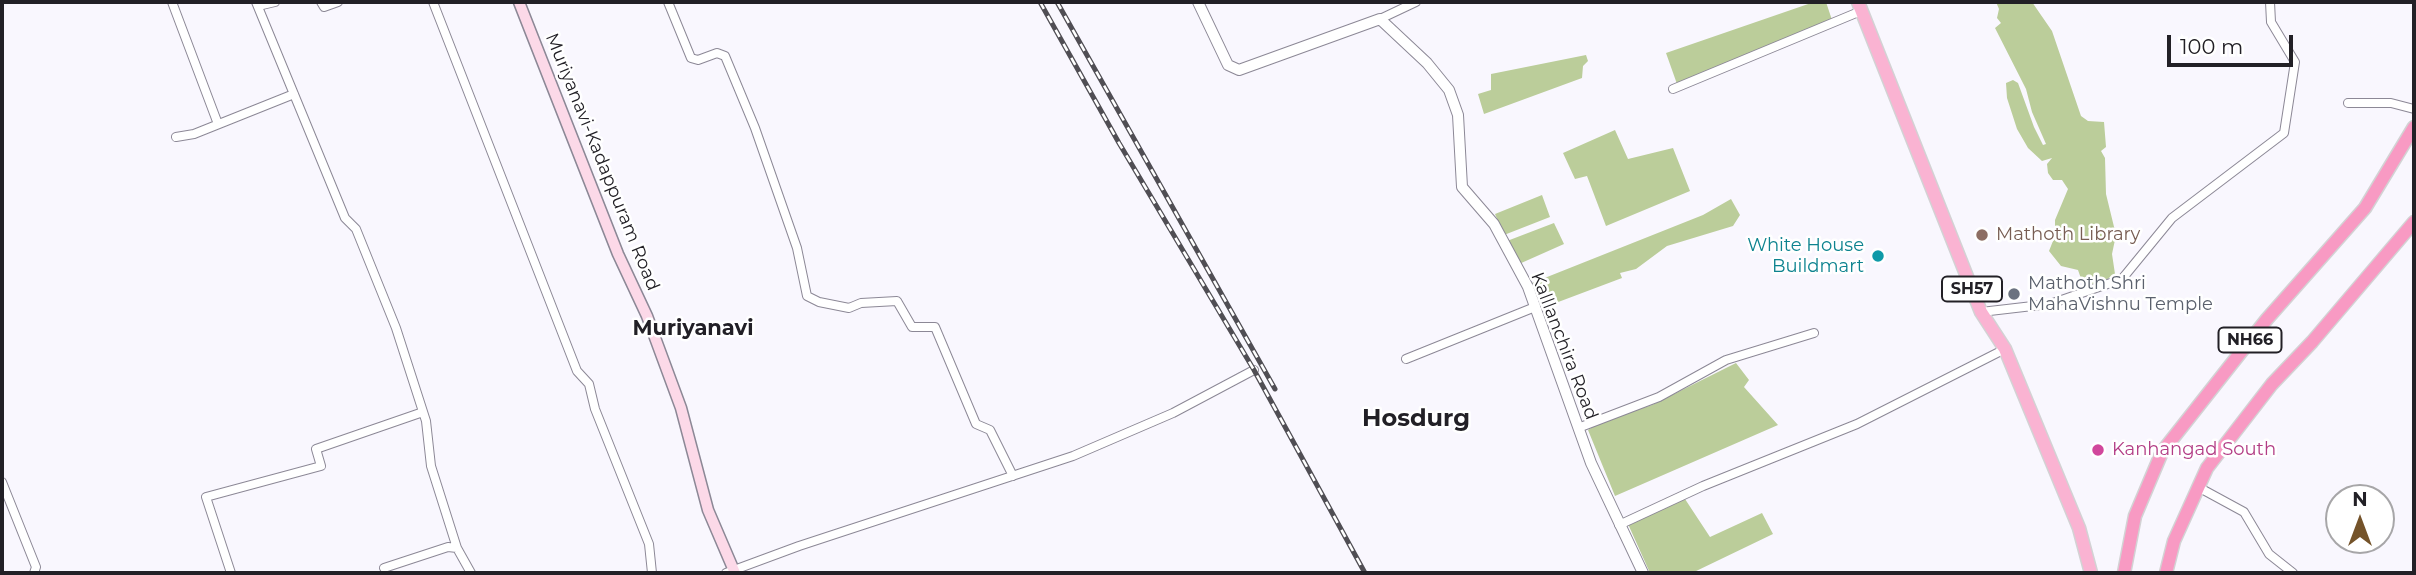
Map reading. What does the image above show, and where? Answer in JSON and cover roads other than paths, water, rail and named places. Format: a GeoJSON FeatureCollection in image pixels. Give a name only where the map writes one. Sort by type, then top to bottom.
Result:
{"type":"FeatureCollection","features":[{"type":"Feature","properties":{"kind":"highway","name":"NH66"},"geometry":{"type":"LineString","coordinates":[[2124,573],[2134,516],[2162,452],[2267,319],[2365,208],[2414,127]]}},
{"type":"Feature","properties":{"kind":"highway","name":"NH66"},"geometry":{"type":"LineString","coordinates":[[2166,573],[2174,541],[2198,487],[2238,424],[2414,222]]}},
{"type":"Feature","properties":{"kind":"main road","name":"Muriyanavi-Kadappuram Road"},"geometry":{"type":"LineString","coordinates":[[519,2],[618,254],[647,316],[685,420],[708,510],[732,572]]}},
{"type":"Feature","properties":{"kind":"main road","name":"SH57"},"geometry":{"type":"LineString","coordinates":[[1859,6],[1981,312],[2005,349],[2100,573]]}},
{"type":"Feature","properties":{"kind":"main road","name":"SH57"},"geometry":{"type":"LineString","coordinates":[[2079,528],[2090,573]]}},
{"type":"Feature","properties":{"kind":"street"},"geometry":{"type":"LineString","coordinates":[[172,2],[218,124]]}},
{"type":"Feature","properties":{"kind":"street"},"geometry":{"type":"LineString","coordinates":[[275,2],[257,4],[345,218],[356,229],[374,270],[423,412],[431,466],[457,548],[471,573]]}},
{"type":"Feature","properties":{"kind":"street"},"geometry":{"type":"LineString","coordinates":[[321,2],[324,7],[338,2]]}},
{"type":"Feature","properties":{"kind":"street"},"geometry":{"type":"LineString","coordinates":[[433,2],[577,371],[589,384],[595,409],[649,544],[652,573]]}},
{"type":"Feature","properties":{"kind":"street"},"geometry":{"type":"LineString","coordinates":[[668,2],[691,58],[698,60],[717,53],[724,56],[755,128],[797,248],[807,296],[819,302],[849,307],[861,303],[897,301],[912,327],[935,327],[976,424],[990,430],[1013,476]]}},
{"type":"Feature","properties":{"kind":"street"},"geometry":{"type":"LineString","coordinates":[[1198,2],[1228,65],[1239,70],[1380,19],[1416,2]]}},
{"type":"Feature","properties":{"kind":"street"},"geometry":{"type":"LineString","coordinates":[[1981,312],[2050,304],[2122,279],[2172,218],[2284,133],[2295,62],[2271,22],[2270,2]]}},
{"type":"Feature","properties":{"kind":"street"},"geometry":{"type":"LineString","coordinates":[[1673,89],[1859,6]]}},
{"type":"Feature","properties":{"kind":"street","name":"Kalllanchira Road"},"geometry":{"type":"LineString","coordinates":[[1380,19],[1427,63],[1449,90],[1458,115],[1462,187],[1494,224],[1528,287],[1578,428],[1619,525],[1643,573]]}},
{"type":"Feature","properties":{"kind":"street"},"geometry":{"type":"LineString","coordinates":[[176,137],[218,124],[293,94]]}},
{"type":"Feature","properties":{"kind":"street"},"geometry":{"type":"LineString","coordinates":[[2348,103],[2391,103],[2414,109]]}},
{"type":"Feature","properties":{"kind":"street"},"geometry":{"type":"LineString","coordinates":[[1406,359],[1535,307]]}},
{"type":"Feature","properties":{"kind":"street"},"geometry":{"type":"LineString","coordinates":[[1578,428],[1659,397],[1726,360],[1814,333]]}},
{"type":"Feature","properties":{"kind":"street"},"geometry":{"type":"LineString","coordinates":[[1619,525],[1703,486],[1857,424],[2005,349]]}},
{"type":"Feature","properties":{"kind":"street"},"geometry":{"type":"LineString","coordinates":[[732,572],[799,546],[1073,456],[1173,412],[1254,370]]}},
{"type":"Feature","properties":{"kind":"street"},"geometry":{"type":"LineString","coordinates":[[231,573],[206,497],[321,466],[316,449],[423,412]]}},
{"type":"Feature","properties":{"kind":"street"},"geometry":{"type":"LineString","coordinates":[[2,482],[36,567],[34,573]]}},
{"type":"Feature","properties":{"kind":"street"},"geometry":{"type":"LineString","coordinates":[[2198,487],[2244,512],[2269,554],[2293,573]]}},
{"type":"Feature","properties":{"kind":"street"},"geometry":{"type":"LineString","coordinates":[[384,568],[449,547],[457,548]]}},
{"type":"Feature","properties":{"kind":"railway"},"geometry":{"type":"LineString","coordinates":[[1040,2],[1119,143],[1254,370],[1365,573]]}},
{"type":"Feature","properties":{"kind":"railway"},"geometry":{"type":"LineString","coordinates":[[1057,2],[1275,389]]}},
{"type":"Feature","properties":{"kind":"place","name":"Mathoth Library"},"geometry":{"type":"Point","coordinates":[1982,235]}},
{"type":"Feature","properties":{"kind":"place","name":"White House Buildmart"},"geometry":{"type":"Point","coordinates":[1878,256]}},
{"type":"Feature","properties":{"kind":"place","name":"Mathoth Shri MahaVishnu Temple"},"geometry":{"type":"Point","coordinates":[2014,294]}},
{"type":"Feature","properties":{"kind":"place","name":"Kanhangad South"},"geometry":{"type":"Point","coordinates":[2098,450]}},
{"type":"Feature","properties":{"kind":"district","name":"Muriyanavi"},"geometry":{"type":"Point","coordinates":[693,329]}},
{"type":"Feature","properties":{"kind":"district","name":"Hosdurg"},"geometry":{"type":"Point","coordinates":[1416,419]}}]}
